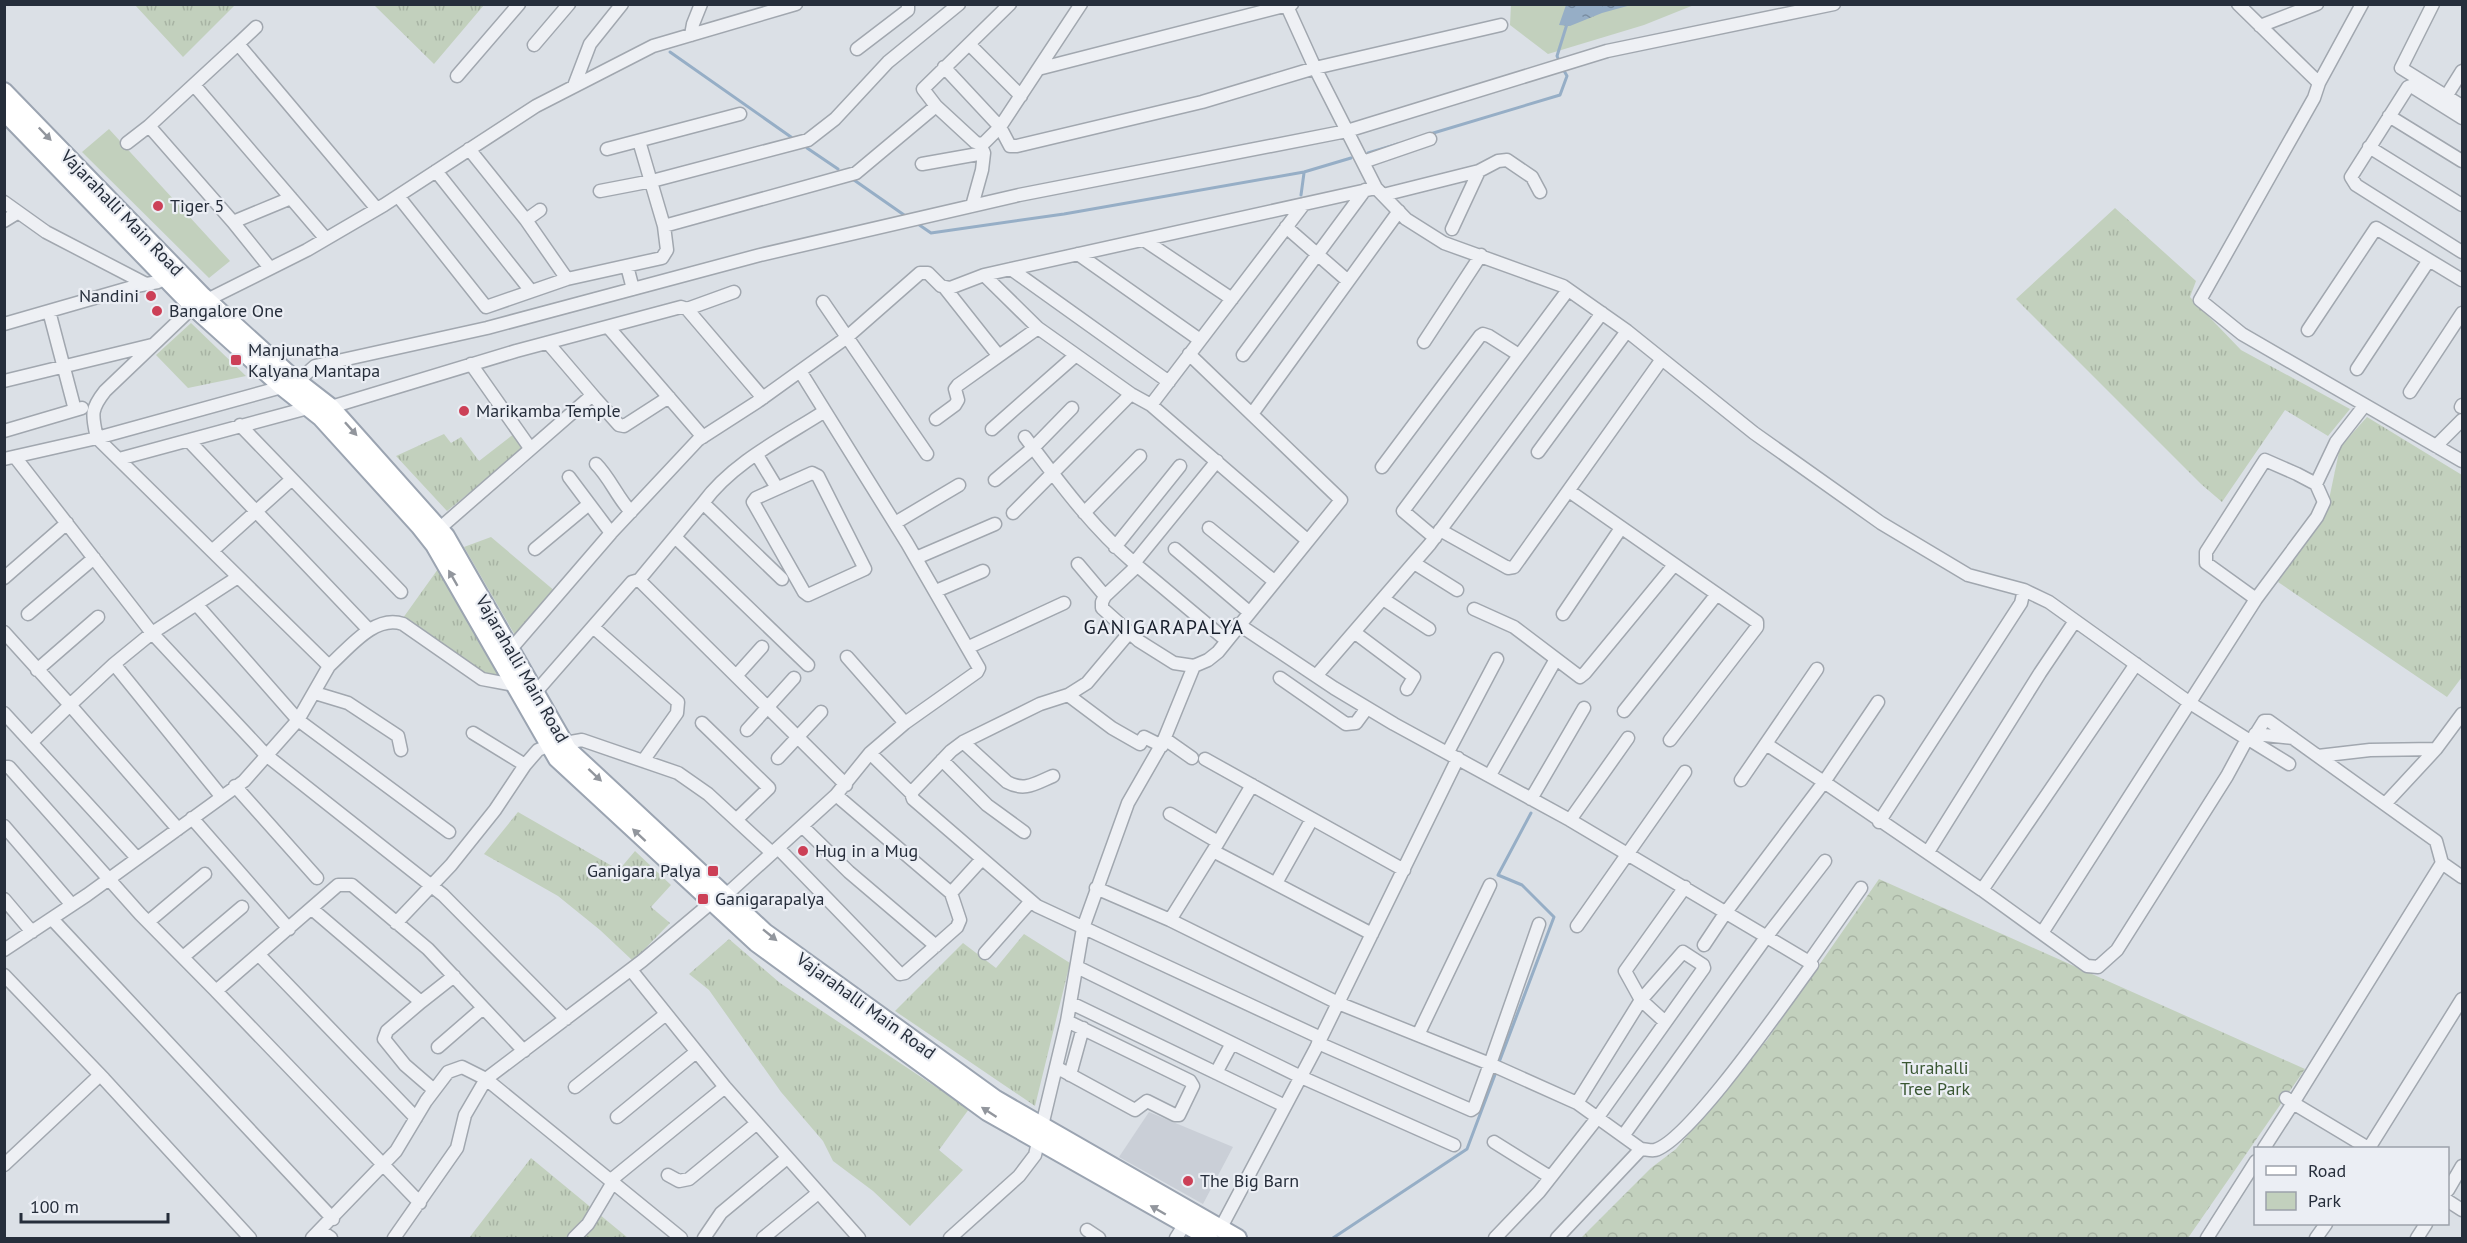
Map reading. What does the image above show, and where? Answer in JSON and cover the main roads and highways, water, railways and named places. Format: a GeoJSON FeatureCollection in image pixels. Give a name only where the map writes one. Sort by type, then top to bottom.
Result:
{"type":"FeatureCollection","features":[{"type":"Feature","properties":{"kind":"main road","name":"Vajarahalli Main Road"},"geometry":{"type":"LineString","coordinates":[[4,91],[171,275]]}},
{"type":"Feature","properties":{"kind":"main road","name":"Vajarahalli Main Road"},"geometry":{"type":"LineString","coordinates":[[4,112],[200,303],[290,384],[308,408],[328,426],[434,545],[514,685],[556,745],[719,899],[996,1099],[1040,1135],[1184,1225],[1215,1235],[1238,1239]]}},
{"type":"Feature","properties":{"kind":"main road","name":"Vajarahalli Main Road"},"geometry":{"type":"LineString","coordinates":[[290,384],[331,407],[440,528],[535,693],[556,745]]}},
{"type":"Feature","properties":{"kind":"water"},"geometry":{"type":"Polygon","coordinates":[[[1566,4],[1631,5],[1602,13],[1570,26],[1559,25],[1566,4]]]}},
{"type":"Feature","properties":{"kind":"waterway"},"geometry":{"type":"LineString","coordinates":[[1560,63],[1557,56],[1567,24]]}},
{"type":"Feature","properties":{"kind":"waterway"},"geometry":{"type":"LineString","coordinates":[[670,52],[791,137]]}},
{"type":"Feature","properties":{"kind":"waterway"},"geometry":{"type":"LineString","coordinates":[[1430,134],[1560,95],[1567,76],[1563,69]]}},
{"type":"Feature","properties":{"kind":"waterway"},"geometry":{"type":"LineString","coordinates":[[1368,153],[1398,144]]}},
{"type":"Feature","properties":{"kind":"waterway"},"geometry":{"type":"LineString","coordinates":[[807,148],[838,169]]}},
{"type":"Feature","properties":{"kind":"waterway"},"geometry":{"type":"LineString","coordinates":[[915,222],[931,233],[1064,214],[1304,172],[1351,158]]}},
{"type":"Feature","properties":{"kind":"waterway"},"geometry":{"type":"LineString","coordinates":[[1301,195],[1304,173]]}},
{"type":"Feature","properties":{"kind":"waterway"},"geometry":{"type":"LineString","coordinates":[[854,180],[907,217]]}},
{"type":"Feature","properties":{"kind":"waterway"},"geometry":{"type":"LineString","coordinates":[[1498,1065],[1554,917],[1522,885],[1498,875],[1531,813]]}},
{"type":"Feature","properties":{"kind":"waterway"},"geometry":{"type":"LineString","coordinates":[[1333,1238],[1467,1149],[1496,1072]]}},
{"type":"Feature","properties":{"kind":"place","name":"Tiger 5"},"geometry":{"type":"Point","coordinates":[158,206]}},
{"type":"Feature","properties":{"kind":"place","name":"Nandini"},"geometry":{"type":"Point","coordinates":[151,296]}},
{"type":"Feature","properties":{"kind":"place","name":"Bangalore One"},"geometry":{"type":"Point","coordinates":[157,311]}},
{"type":"Feature","properties":{"kind":"place","name":"Manjunatha Kalyana Mantapa"},"geometry":{"type":"Point","coordinates":[236,360]}},
{"type":"Feature","properties":{"kind":"place","name":"Marikamba Temple"},"geometry":{"type":"Point","coordinates":[464,411]}},
{"type":"Feature","properties":{"kind":"place","name":"Hug in a Mug"},"geometry":{"type":"Point","coordinates":[803,851]}},
{"type":"Feature","properties":{"kind":"place","name":"Ganigara Palya"},"geometry":{"type":"Point","coordinates":[713,871]}},
{"type":"Feature","properties":{"kind":"place","name":"Ganigarapalya"},"geometry":{"type":"Point","coordinates":[703,899]}},
{"type":"Feature","properties":{"kind":"place","name":"The Big Barn"},"geometry":{"type":"Point","coordinates":[1188,1181]}},
{"type":"Feature","properties":{"kind":"district","name":"GANIGARAPALYA"},"geometry":{"type":"Point","coordinates":[1164,627]}},
{"type":"Feature","properties":{"kind":"park label","name":"Turahalli Tree Park"},"geometry":{"type":"Point","coordinates":[1935,1078]}}]}
